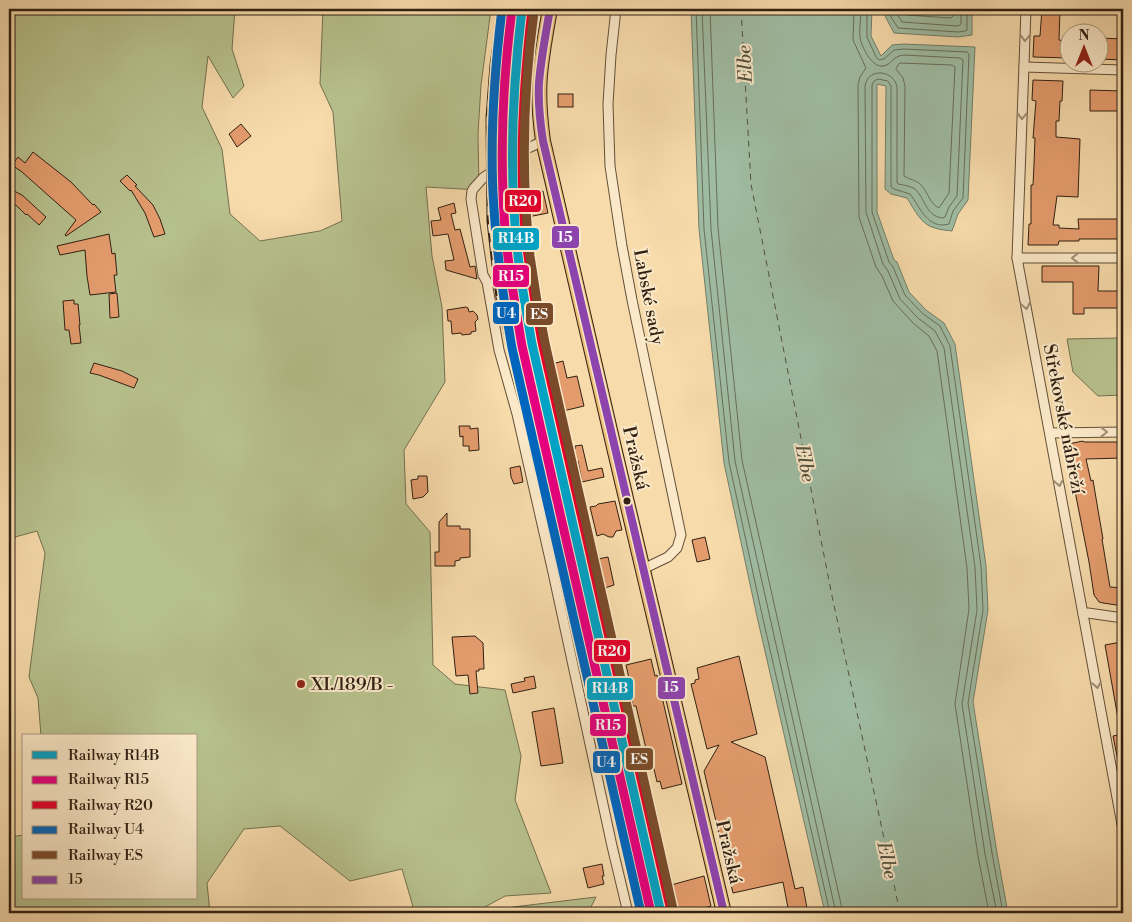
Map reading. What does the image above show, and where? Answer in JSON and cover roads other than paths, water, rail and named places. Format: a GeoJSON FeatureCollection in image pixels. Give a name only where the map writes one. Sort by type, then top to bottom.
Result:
{"type":"FeatureCollection","features":[{"type":"Feature","properties":{"kind":"main road","name":"Pražská"},"geometry":{"type":"LineString","coordinates":[[550,9],[540,83],[540,119],[543,141],[724,913]]}},
{"type":"Feature","properties":{"kind":"street","name":"Labské sady"},"geometry":{"type":"LineString","coordinates":[[616,9],[610,55],[608,104],[610,166],[627,273],[681,535],[677,548],[668,557],[643,569]]}},
{"type":"Feature","properties":{"kind":"street","name":"Střekovské nábřeží"},"geometry":{"type":"LineString","coordinates":[[1026,9],[1017,258],[1123,830]]}},
{"type":"Feature","properties":{"kind":"street"},"geometry":{"type":"LineString","coordinates":[[1024,67],[1123,70]]}},
{"type":"Feature","properties":{"kind":"street"},"geometry":{"type":"LineString","coordinates":[[543,141],[518,154],[483,178],[474,188],[471,199],[483,275],[487,282],[499,350],[517,414],[628,913]]}},
{"type":"Feature","properties":{"kind":"street"},"geometry":{"type":"LineString","coordinates":[[1017,258],[1123,258]]}},
{"type":"Feature","properties":{"kind":"street"},"geometry":{"type":"LineString","coordinates":[[1050,433],[1123,432]]}},
{"type":"Feature","properties":{"kind":"street"},"geometry":{"type":"LineString","coordinates":[[1083,614],[1123,618]]}},
{"type":"Feature","properties":{"kind":"water","name":"Elbe"},"geometry":{"type":"Polygon","coordinates":[[[691,9],[872,9],[871,36],[881,56],[892,45],[975,47],[968,200],[958,214],[952,231],[937,229],[926,224],[918,216],[907,198],[891,194],[885,189],[886,86],[877,84],[877,212],[894,260],[897,262],[909,292],[926,310],[944,323],[955,344],[986,566],[988,610],[973,702],[1008,913],[825,913],[724,463],[699,229],[691,9]]]}},
{"type":"Feature","properties":{"kind":"water"},"geometry":{"type":"Polygon","coordinates":[[[883,9],[972,9],[972,35],[958,37],[894,33],[883,9]]]}},
{"type":"Feature","properties":{"kind":"railway"},"geometry":{"type":"LineString","coordinates":[[500,9],[492,65],[488,118],[489,221],[498,297],[510,350],[541,452],[645,913]]}},
{"type":"Feature","properties":{"kind":"railway"},"geometry":{"type":"LineString","coordinates":[[495,179],[499,245],[507,301],[513,329],[548,450]]}},
{"type":"Feature","properties":{"kind":"railway"},"geometry":{"type":"LineString","coordinates":[[611,654],[645,767]]}},
{"type":"Feature","properties":{"kind":"rail line","name":"U4"},"geometry":{"type":"LineString","coordinates":[[502,9],[495,84],[492,159],[495,227],[506,313],[512,348],[641,913]]}},
{"type":"Feature","properties":{"kind":"rail line","name":"R15"},"geometry":{"type":"LineString","coordinates":[[512,9],[506,67],[502,154],[506,241],[513,294],[522,346],[651,913]]}},
{"type":"Feature","properties":{"kind":"rail line","name":"R14B"},"geometry":{"type":"LineString","coordinates":[[522,9],[515,83],[512,158],[515,225],[523,293],[532,344],[661,913]]}},
{"type":"Feature","properties":{"kind":"rail line","name":"R20"},"geometry":{"type":"LineString","coordinates":[[532,10],[526,67],[522,153],[526,240],[531,278],[542,342],[671,911]]}},
{"type":"Feature","properties":{"kind":"rail line","name":"ES"},"geometry":{"type":"LineString","coordinates":[[534,12],[527,73],[524,134],[525,195],[533,278],[545,343],[673,909]]}},
{"type":"Feature","properties":{"kind":"place","name":"XI./189/B -"},"geometry":{"type":"Point","coordinates":[301,684]}}]}
